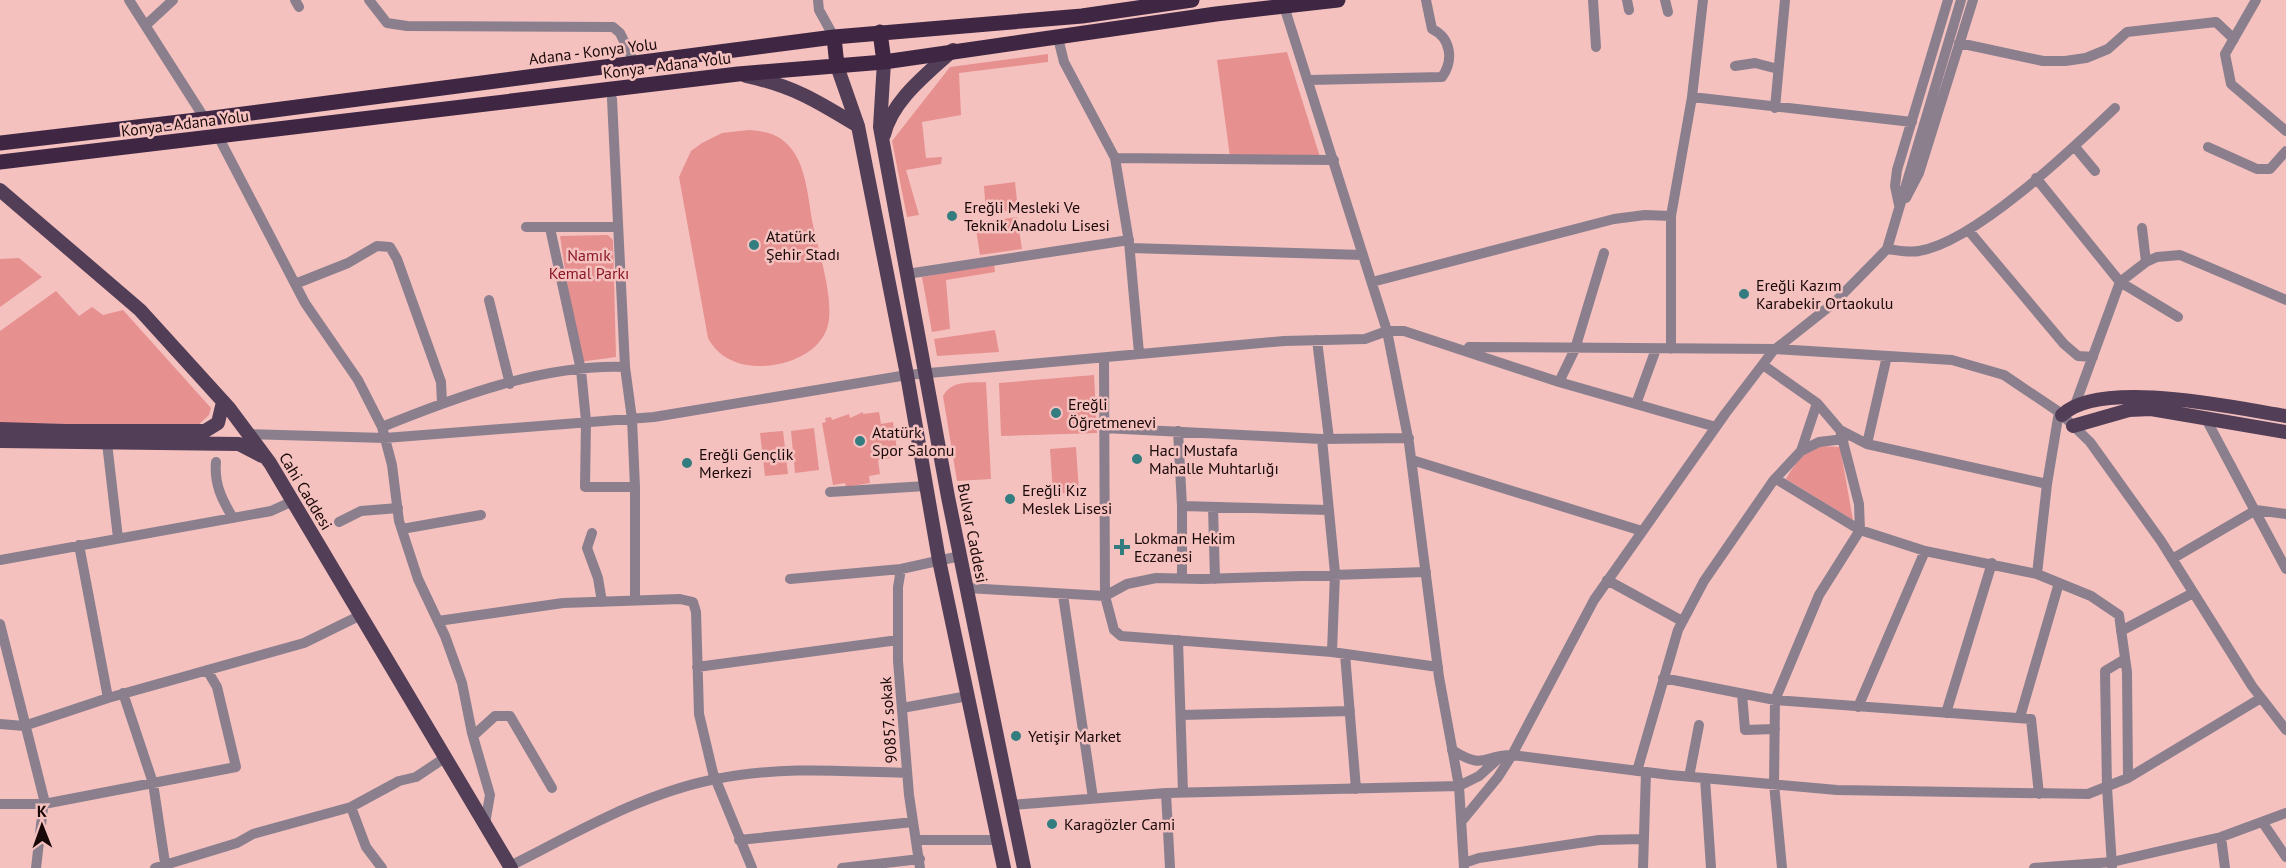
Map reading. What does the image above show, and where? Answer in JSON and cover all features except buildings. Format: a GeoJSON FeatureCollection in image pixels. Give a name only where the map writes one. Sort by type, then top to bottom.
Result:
{"type":"FeatureCollection","features":[{"type":"Feature","properties":{"kind":"highway","name":"Adana - Konya Yolu"},"geometry":{"type":"LineString","coordinates":[[0,143],[205,119],[834,37],[1082,16],[1192,0]]}},
{"type":"Feature","properties":{"kind":"highway","name":"Konya - Adana Yolu"},"geometry":{"type":"LineString","coordinates":[[0,162],[219,138],[738,74],[884,62],[952,50],[1058,38],[1284,3],[1338,0]]}},
{"type":"Feature","properties":{"kind":"highway"},"geometry":{"type":"LineString","coordinates":[[880,32],[884,62]]}},
{"type":"Feature","properties":{"kind":"highway"},"geometry":{"type":"LineString","coordinates":[[834,37],[837,66]]}},
{"type":"Feature","properties":{"kind":"main road"},"geometry":{"type":"LineString","coordinates":[[882,143],[887,123],[902,100],[952,50]]}},
{"type":"Feature","properties":{"kind":"main road","name":"Bulvar Caddesi"},"geometry":{"type":"LineString","coordinates":[[884,62],[880,127],[882,143],[960,556],[1024,868]]}},
{"type":"Feature","properties":{"kind":"main road"},"geometry":{"type":"LineString","coordinates":[[837,66],[858,126],[907,375],[939,560],[1004,868]]}},
{"type":"Feature","properties":{"kind":"main road"},"geometry":{"type":"LineString","coordinates":[[738,74],[782,84],[858,126]]}},
{"type":"Feature","properties":{"kind":"main road","name":"Cahi Caddesi"},"geometry":{"type":"LineString","coordinates":[[0,190],[140,310],[249,434],[267,458],[511,867]]}},
{"type":"Feature","properties":{"kind":"main road"},"geometry":{"type":"LineString","coordinates":[[0,202],[17,205]]}},
{"type":"Feature","properties":{"kind":"main road"},"geometry":{"type":"LineString","coordinates":[[2061,413],[2075,405],[2096,399],[2127,396],[2193,402],[2286,416]]}},
{"type":"Feature","properties":{"kind":"main road"},"geometry":{"type":"LineString","coordinates":[[0,429],[205,430],[218,423],[223,402]]}},
{"type":"Feature","properties":{"kind":"main road"},"geometry":{"type":"LineString","coordinates":[[2073,426],[2140,410],[2286,432]]}},
{"type":"Feature","properties":{"kind":"main road"},"geometry":{"type":"LineString","coordinates":[[0,441],[238,444],[267,458]]}},
{"type":"Feature","properties":{"kind":"street"},"geometry":{"type":"LineString","coordinates":[[129,0],[205,119]]}},
{"type":"Feature","properties":{"kind":"street"},"geometry":{"type":"LineString","coordinates":[[146,25],[173,0]]}},
{"type":"Feature","properties":{"kind":"street"},"geometry":{"type":"LineString","coordinates":[[369,0],[387,23],[407,26],[613,27],[620,33],[636,64]]}},
{"type":"Feature","properties":{"kind":"street"},"geometry":{"type":"LineString","coordinates":[[818,0],[819,10],[834,37]]}},
{"type":"Feature","properties":{"kind":"street"},"geometry":{"type":"LineString","coordinates":[[1309,80],[1442,77],[1449,68],[1448,44],[1442,33],[1432,29],[1426,0]]}},
{"type":"Feature","properties":{"kind":"street"},"geometry":{"type":"LineString","coordinates":[[1593,0],[1596,47]]}},
{"type":"Feature","properties":{"kind":"street"},"geometry":{"type":"LineString","coordinates":[[1665,0],[1668,12]]}},
{"type":"Feature","properties":{"kind":"street"},"geometry":{"type":"LineString","coordinates":[[1671,349],[1671,216],[1692,97],[1702,0]]}},
{"type":"Feature","properties":{"kind":"street"},"geometry":{"type":"LineString","coordinates":[[1775,108],[1785,0]]}},
{"type":"Feature","properties":{"kind":"street"},"geometry":{"type":"LineString","coordinates":[[1900,208],[1895,186],[1897,170],[1948,0]]}},
{"type":"Feature","properties":{"kind":"street"},"geometry":{"type":"LineString","coordinates":[[1461,822],[1498,777],[1512,755],[1594,600],[1716,427],[1776,349],[1835,302],[1887,249],[1921,127],[1961,0]]}},
{"type":"Feature","properties":{"kind":"street"},"geometry":{"type":"LineString","coordinates":[[1900,208],[1919,173],[1973,0]]}},
{"type":"Feature","properties":{"kind":"street"},"geometry":{"type":"LineString","coordinates":[[2256,0],[2225,54],[2231,84],[2286,131]]}},
{"type":"Feature","properties":{"kind":"street"},"geometry":{"type":"LineString","coordinates":[[1284,3],[1387,331],[1412,460],[1438,667],[1459,786],[1464,866],[1479,858],[1599,840],[1644,839]]}},
{"type":"Feature","properties":{"kind":"street"},"geometry":{"type":"LineString","coordinates":[[1959,43],[2043,61],[2086,58],[2108,49],[2127,33],[2216,22],[2234,39]]}},
{"type":"Feature","properties":{"kind":"street"},"geometry":{"type":"LineString","coordinates":[[1058,38],[1064,62],[1115,158],[1130,244],[1139,353]]}},
{"type":"Feature","properties":{"kind":"street"},"geometry":{"type":"LineString","coordinates":[[1735,66],[1755,63],[1779,69]]}},
{"type":"Feature","properties":{"kind":"street"},"geometry":{"type":"LineString","coordinates":[[1692,97],[1912,122]]}},
{"type":"Feature","properties":{"kind":"street"},"geometry":{"type":"LineString","coordinates":[[612,99],[625,367],[632,419],[635,487],[635,600]]}},
{"type":"Feature","properties":{"kind":"street"},"geometry":{"type":"LineString","coordinates":[[1887,249],[1919,251],[1970,231],[2075,147],[2115,108]]}},
{"type":"Feature","properties":{"kind":"street"},"geometry":{"type":"LineString","coordinates":[[219,138],[295,284],[324,334],[338,348],[358,380],[383,432],[392,465],[402,529],[418,579],[438,621],[462,683],[473,736],[490,795],[485,824]]}},
{"type":"Feature","properties":{"kind":"street"},"geometry":{"type":"LineString","coordinates":[[2075,147],[2095,171]]}},
{"type":"Feature","properties":{"kind":"street"},"geometry":{"type":"LineString","coordinates":[[2208,147],[2257,169],[2270,169],[2286,151]]}},
{"type":"Feature","properties":{"kind":"street"},"geometry":{"type":"LineString","coordinates":[[1115,158],[1334,160]]}},
{"type":"Feature","properties":{"kind":"street"},"geometry":{"type":"LineString","coordinates":[[2036,178],[2120,282],[2178,317]]}},
{"type":"Feature","properties":{"kind":"street"},"geometry":{"type":"LineString","coordinates":[[1372,282],[1614,219],[1645,215],[1671,216]]}},
{"type":"Feature","properties":{"kind":"street"},"geometry":{"type":"LineString","coordinates":[[526,227],[618,227]]}},
{"type":"Feature","properties":{"kind":"street"},"geometry":{"type":"LineString","coordinates":[[550,228],[581,370],[586,421],[585,487],[635,487]]}},
{"type":"Feature","properties":{"kind":"street"},"geometry":{"type":"LineString","coordinates":[[2142,228],[2146,262]]}},
{"type":"Feature","properties":{"kind":"street"},"geometry":{"type":"LineString","coordinates":[[1970,231],[2064,344],[2078,356],[2093,357]]}},
{"type":"Feature","properties":{"kind":"street"},"geometry":{"type":"LineString","coordinates":[[907,273],[1130,244],[1364,255]]}},
{"type":"Feature","properties":{"kind":"street"},"geometry":{"type":"LineString","coordinates":[[295,284],[348,263],[377,246],[390,247],[397,259],[441,382],[442,403]]}},
{"type":"Feature","properties":{"kind":"street"},"geometry":{"type":"LineString","coordinates":[[1559,382],[1575,349],[1604,253]]}},
{"type":"Feature","properties":{"kind":"street"},"geometry":{"type":"LineString","coordinates":[[2075,405],[2120,282],[2146,262],[2157,257],[2180,255],[2286,300]]}},
{"type":"Feature","properties":{"kind":"street"},"geometry":{"type":"LineString","coordinates":[[489,300],[510,384]]}},
{"type":"Feature","properties":{"kind":"street"},"geometry":{"type":"LineString","coordinates":[[249,434],[383,432],[632,419],[907,375],[1139,353],[1317,340],[1365,339],[1387,331],[1404,331],[1559,382],[1716,427]]}},
{"type":"Feature","properties":{"kind":"street"},"geometry":{"type":"LineString","coordinates":[[1317,340],[1335,573],[1332,652]]}},
{"type":"Feature","properties":{"kind":"street"},"geometry":{"type":"LineString","coordinates":[[1457,347],[1776,349],[1952,360],[2004,375],[2061,413],[2090,442],[2172,559],[2261,698],[2286,730]]}},
{"type":"Feature","properties":{"kind":"street"},"geometry":{"type":"LineString","coordinates":[[1636,404],[1656,349]]}},
{"type":"Feature","properties":{"kind":"street"},"geometry":{"type":"LineString","coordinates":[[1867,444],[1887,356]]}},
{"type":"Feature","properties":{"kind":"street"},"geometry":{"type":"LineString","coordinates":[[1104,358],[1105,596],[1114,630],[1121,636],[1332,652],[1438,667]]}},
{"type":"Feature","properties":{"kind":"street"},"geometry":{"type":"LineString","coordinates":[[1763,365],[1817,404],[1842,435],[1859,504],[1860,530],[1819,595],[1775,700],[1774,784],[1782,868]]}},
{"type":"Feature","properties":{"kind":"street"},"geometry":{"type":"LineString","coordinates":[[383,432],[442,403],[510,384],[581,370],[625,367]]}},
{"type":"Feature","properties":{"kind":"street"},"geometry":{"type":"LineString","coordinates":[[1801,451],[1817,404]]}},
{"type":"Feature","properties":{"kind":"street"},"geometry":{"type":"LineString","coordinates":[[2037,574],[2047,484],[2061,413]]}},
{"type":"Feature","properties":{"kind":"street"},"geometry":{"type":"LineString","coordinates":[[2206,419],[2286,569]]}},
{"type":"Feature","properties":{"kind":"street"},"geometry":{"type":"LineString","coordinates":[[1104,428],[1326,439],[1408,438]]}},
{"type":"Feature","properties":{"kind":"street"},"geometry":{"type":"LineString","coordinates":[[1178,430],[1182,506],[1182,578]]}},
{"type":"Feature","properties":{"kind":"street"},"geometry":{"type":"LineString","coordinates":[[1643,868],[1641,772],[1663,678],[1682,621],[1704,581],[1776,478],[1801,451],[1819,442],[1842,435],[1867,444],[2047,484]]}},
{"type":"Feature","properties":{"kind":"street"},"geometry":{"type":"LineString","coordinates":[[107,443],[118,538]]}},
{"type":"Feature","properties":{"kind":"street"},"geometry":{"type":"LineString","coordinates":[[1412,460],[1642,531]]}},
{"type":"Feature","properties":{"kind":"street"},"geometry":{"type":"LineString","coordinates":[[216,462],[215,475],[221,499],[233,518]]}},
{"type":"Feature","properties":{"kind":"street"},"geometry":{"type":"LineString","coordinates":[[1776,478],[1860,530],[1925,551],[2037,574],[2091,596],[2120,615],[2125,659],[2128,778]]}},
{"type":"Feature","properties":{"kind":"street"},"geometry":{"type":"LineString","coordinates":[[830,492],[926,486]]}},
{"type":"Feature","properties":{"kind":"street"},"geometry":{"type":"LineString","coordinates":[[0,560],[270,511],[293,501]]}},
{"type":"Feature","properties":{"kind":"street"},"geometry":{"type":"LineString","coordinates":[[1182,506],[1329,510]]}},
{"type":"Feature","properties":{"kind":"street"},"geometry":{"type":"LineString","coordinates":[[1213,507],[1215,579]]}},
{"type":"Feature","properties":{"kind":"street"},"geometry":{"type":"LineString","coordinates":[[339,522],[361,511],[398,508]]}},
{"type":"Feature","properties":{"kind":"street"},"geometry":{"type":"LineString","coordinates":[[2172,559],[2256,510],[2286,514]]}},
{"type":"Feature","properties":{"kind":"street"},"geometry":{"type":"LineString","coordinates":[[402,529],[481,515]]}},
{"type":"Feature","properties":{"kind":"street"},"geometry":{"type":"LineString","coordinates":[[592,533],[587,548],[598,578],[602,602]]}},
{"type":"Feature","properties":{"kind":"street"},"geometry":{"type":"LineString","coordinates":[[79,545],[108,698]]}},
{"type":"Feature","properties":{"kind":"street"},"geometry":{"type":"LineString","coordinates":[[1858,707],[1925,551]]}},
{"type":"Feature","properties":{"kind":"street"},"geometry":{"type":"LineString","coordinates":[[790,579],[901,569],[960,556]]}},
{"type":"Feature","properties":{"kind":"street"},"geometry":{"type":"LineString","coordinates":[[1946,713],[1992,563]]}},
{"type":"Feature","properties":{"kind":"street","name":"90857. sokak"},"geometry":{"type":"LineString","coordinates":[[901,569],[898,587],[898,640],[902,708],[907,773],[920,864]]}},
{"type":"Feature","properties":{"kind":"street"},"geometry":{"type":"LineString","coordinates":[[967,588],[1105,596],[1141,580],[1426,572]]}},
{"type":"Feature","properties":{"kind":"street"},"geometry":{"type":"LineString","coordinates":[[1607,580],[1682,621]]}},
{"type":"Feature","properties":{"kind":"street"},"geometry":{"type":"LineString","coordinates":[[2020,717],[2059,583]]}},
{"type":"Feature","properties":{"kind":"street"},"geometry":{"type":"LineString","coordinates":[[2121,631],[2193,593]]}},
{"type":"Feature","properties":{"kind":"street"},"geometry":{"type":"LineString","coordinates":[[1063,595],[1093,798]]}},
{"type":"Feature","properties":{"kind":"street"},"geometry":{"type":"LineString","coordinates":[[438,621],[563,603],[680,599],[693,602],[696,612],[699,714],[715,779],[752,868]]}},
{"type":"Feature","properties":{"kind":"street"},"geometry":{"type":"LineString","coordinates":[[0,724],[24,726],[123,693],[304,643],[361,615]]}},
{"type":"Feature","properties":{"kind":"street"},"geometry":{"type":"LineString","coordinates":[[0,624],[44,804],[36,868]]}},
{"type":"Feature","properties":{"kind":"street"},"geometry":{"type":"LineString","coordinates":[[697,667],[898,640]]}},
{"type":"Feature","properties":{"kind":"street"},"geometry":{"type":"LineString","coordinates":[[1178,640],[1184,792]]}},
{"type":"Feature","properties":{"kind":"street"},"geometry":{"type":"LineString","coordinates":[[1345,654],[1356,789]]}},
{"type":"Feature","properties":{"kind":"street"},"geometry":{"type":"LineString","coordinates":[[2112,865],[2107,787],[2105,671],[2125,659]]}},
{"type":"Feature","properties":{"kind":"street"},"geometry":{"type":"LineString","coordinates":[[0,804],[44,804],[236,767],[217,687],[207,670]]}},
{"type":"Feature","properties":{"kind":"street"},"geometry":{"type":"LineString","coordinates":[[1663,678],[1775,700],[2031,719],[2039,794]]}},
{"type":"Feature","properties":{"kind":"street"},"geometry":{"type":"LineString","coordinates":[[123,693],[153,783],[160,865],[237,843],[253,834],[351,807],[399,781],[416,777],[446,757]]}},
{"type":"Feature","properties":{"kind":"street"},"geometry":{"type":"LineString","coordinates":[[1742,694],[1745,730],[1775,729]]}},
{"type":"Feature","properties":{"kind":"street"},"geometry":{"type":"LineString","coordinates":[[902,708],[968,696]]}},
{"type":"Feature","properties":{"kind":"street"},"geometry":{"type":"LineString","coordinates":[[1452,750],[1470,761],[1483,763],[1499,755],[1512,755],[1641,772],[1836,790],[2088,794],[2128,778],[2261,698]]}},
{"type":"Feature","properties":{"kind":"street"},"geometry":{"type":"LineString","coordinates":[[1180,715],[1350,711]]}},
{"type":"Feature","properties":{"kind":"street"},"geometry":{"type":"LineString","coordinates":[[473,736],[495,716],[510,716],[552,789]]}},
{"type":"Feature","properties":{"kind":"street"},"geometry":{"type":"LineString","coordinates":[[1689,777],[1699,725]]}},
{"type":"Feature","properties":{"kind":"street"},"geometry":{"type":"LineString","coordinates":[[1011,805],[1184,792],[1459,786],[1479,776],[1497,762],[1499,755]]}},
{"type":"Feature","properties":{"kind":"street"},"geometry":{"type":"LineString","coordinates":[[511,867],[653,797],[715,779],[791,769],[907,773]]}},
{"type":"Feature","properties":{"kind":"street"},"geometry":{"type":"LineString","coordinates":[[1705,778],[1711,868]]}},
{"type":"Feature","properties":{"kind":"street"},"geometry":{"type":"LineString","coordinates":[[1166,793],[1170,868]]}},
{"type":"Feature","properties":{"kind":"street"},"geometry":{"type":"LineString","coordinates":[[351,807],[366,847],[382,868]]}},
{"type":"Feature","properties":{"kind":"street"},"geometry":{"type":"LineString","coordinates":[[2034,868],[2112,865],[2142,855],[2221,837],[2286,813]]}},
{"type":"Feature","properties":{"kind":"street"},"geometry":{"type":"LineString","coordinates":[[739,840],[913,822]]}},
{"type":"Feature","properties":{"kind":"street"},"geometry":{"type":"LineString","coordinates":[[2263,823],[2286,857]]}},
{"type":"Feature","properties":{"kind":"street"},"geometry":{"type":"LineString","coordinates":[[2221,837],[2225,868]]}},
{"type":"Feature","properties":{"kind":"street"},"geometry":{"type":"LineString","coordinates":[[916,840],[997,840]]}},
{"type":"Feature","properties":{"kind":"street"},"geometry":{"type":"LineString","coordinates":[[2142,855],[2144,868]]}},
{"type":"Feature","properties":{"kind":"street"},"geometry":{"type":"LineString","coordinates":[[843,868],[920,864]]}},
{"type":"Feature","properties":{"kind":"green space"},"geometry":{"type":"Polygon","coordinates":[[[1287,52],[1320,157],[1230,157],[1217,60],[1287,52]]]}},
{"type":"Feature","properties":{"kind":"green space"},"geometry":{"type":"Polygon","coordinates":[[[1048,54],[1048,62],[959,73],[961,115],[922,122],[926,158],[942,157],[941,164],[906,170],[919,215],[907,217],[892,141],[950,67],[1048,54]]]}},
{"type":"Feature","properties":{"kind":"green space","name":"Atatürk Şehir Stadı"},"geometry":{"type":"Polygon","coordinates":[[[749,130],[776,136],[796,155],[806,184],[829,302],[828,325],[818,344],[800,357],[768,366],[749,365],[728,359],[712,345],[708,338],[679,177],[691,151],[702,143],[722,133],[749,130]]]}},
{"type":"Feature","properties":{"kind":"green space"},"geometry":{"type":"Polygon","coordinates":[[[1015,182],[1018,210],[986,213],[984,186],[1015,182]]]}},
{"type":"Feature","properties":{"kind":"green space"},"geometry":{"type":"Polygon","coordinates":[[[1017,217],[1022,249],[980,255],[975,223],[1017,217]]]}},
{"type":"Feature","properties":{"kind":"green space","name":"Namık Kemal Parkı"},"geometry":{"type":"Polygon","coordinates":[[[608,235],[613,240],[616,357],[579,362],[560,236],[608,235]]]}},
{"type":"Feature","properties":{"kind":"green space"},"geometry":{"type":"Polygon","coordinates":[[[19,258],[42,277],[0,307],[0,259],[19,258]]]}},
{"type":"Feature","properties":{"kind":"green space"},"geometry":{"type":"Polygon","coordinates":[[[994,264],[995,272],[946,280],[950,329],[932,332],[922,277],[994,264]]]}},
{"type":"Feature","properties":{"kind":"green space"},"geometry":{"type":"Polygon","coordinates":[[[56,291],[79,316],[92,307],[103,315],[123,310],[211,408],[209,415],[197,426],[0,423],[0,331],[56,291]]]}},
{"type":"Feature","properties":{"kind":"green space"},"geometry":{"type":"Polygon","coordinates":[[[995,330],[999,352],[937,356],[934,339],[995,330]]]}},
{"type":"Feature","properties":{"kind":"green space"},"geometry":{"type":"Polygon","coordinates":[[[1094,375],[1097,433],[1001,436],[999,383],[1094,375]]]}},
{"type":"Feature","properties":{"kind":"green space"},"geometry":{"type":"Polygon","coordinates":[[[986,382],[991,479],[957,481],[943,396],[956,385],[986,382]]]}},
{"type":"Feature","properties":{"kind":"green space","name":"Atatürk Spor Salonu"},"geometry":{"type":"Polygon","coordinates":[[[863,412],[863,414],[879,412],[881,424],[893,422],[898,457],[878,460],[880,474],[869,476],[870,483],[846,487],[845,483],[833,485],[822,423],[826,422],[825,418],[831,417],[832,420],[849,414],[850,418],[863,412]]]}},
{"type":"Feature","properties":{"kind":"green space"},"geometry":{"type":"Polygon","coordinates":[[[814,428],[819,470],[795,473],[791,431],[814,428]]]}},
{"type":"Feature","properties":{"kind":"green space"},"geometry":{"type":"Polygon","coordinates":[[[783,431],[788,474],[765,476],[760,433],[783,431]]]}},
{"type":"Feature","properties":{"kind":"green space"},"geometry":{"type":"Polygon","coordinates":[[[1821,446],[1840,447],[1853,520],[1786,479],[1800,459],[1809,451],[1821,446]]]}},
{"type":"Feature","properties":{"kind":"green space"},"geometry":{"type":"Polygon","coordinates":[[[1076,447],[1079,492],[1053,494],[1050,449],[1076,447]]]}},
{"type":"Feature","properties":{"kind":"place","name":"Ereğli Mesleki Ve Teknik Anadolu Lisesi"},"geometry":{"type":"Point","coordinates":[952,216]}},
{"type":"Feature","properties":{"kind":"place","name":"Atatürk Şehir Stadı"},"geometry":{"type":"Point","coordinates":[754,245]}},
{"type":"Feature","properties":{"kind":"place","name":"Ereğli Kazım Karabekir Ortaokulu"},"geometry":{"type":"Point","coordinates":[1744,294]}},
{"type":"Feature","properties":{"kind":"place","name":"Ereğli Öğretmenevi"},"geometry":{"type":"Point","coordinates":[1056,413]}},
{"type":"Feature","properties":{"kind":"place","name":"Atatürk Spor Salonu"},"geometry":{"type":"Point","coordinates":[860,441]}},
{"type":"Feature","properties":{"kind":"place","name":"Hacı Mustafa Mahalle Muhtarlığı"},"geometry":{"type":"Point","coordinates":[1137,459]}},
{"type":"Feature","properties":{"kind":"place","name":"Ereğli Gençlik Merkezi"},"geometry":{"type":"Point","coordinates":[687,463]}},
{"type":"Feature","properties":{"kind":"place","name":"Ereğli Kız Meslek Lisesi"},"geometry":{"type":"Point","coordinates":[1010,499]}},
{"type":"Feature","properties":{"kind":"place","name":"Lokman Hekim Eczanesi"},"geometry":{"type":"Point","coordinates":[1122,547]}},
{"type":"Feature","properties":{"kind":"place","name":"Yetişir Market"},"geometry":{"type":"Point","coordinates":[1016,736]}},
{"type":"Feature","properties":{"kind":"place","name":"Karagözler Cami"},"geometry":{"type":"Point","coordinates":[1052,824]}}]}
